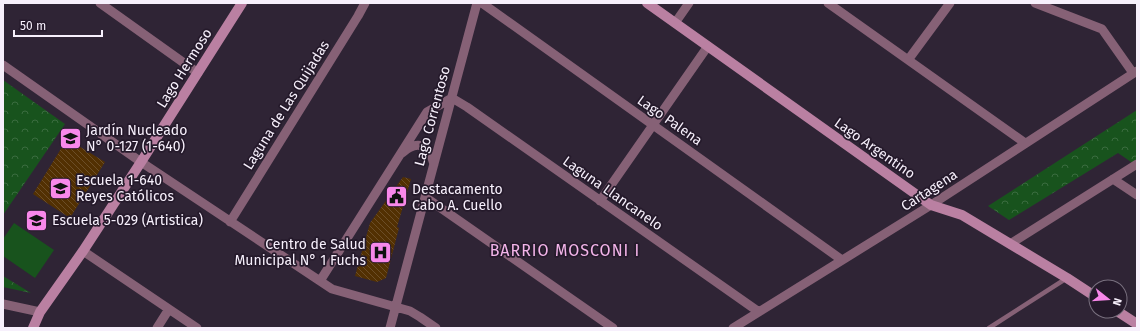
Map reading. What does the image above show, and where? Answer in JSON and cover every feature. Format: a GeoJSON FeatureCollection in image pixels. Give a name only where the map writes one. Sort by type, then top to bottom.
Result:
{"type":"FeatureCollection","features":[{"type":"Feature","properties":{"kind":"street"},"geometry":{"type":"LineString","coordinates":[[100,3],[198,73]]}},
{"type":"Feature","properties":{"kind":"street","name":"Lago Hermoso"},"geometry":{"type":"LineString","coordinates":[[33,328],[40,312],[83,251],[242,3]]}},
{"type":"Feature","properties":{"kind":"street","name":"Laguna de Las Quijadas"},"geometry":{"type":"LineString","coordinates":[[230,222],[365,3]]}},
{"type":"Feature","properties":{"kind":"street","name":"Lago Correntoso"},"geometry":{"type":"LineString","coordinates":[[390,328],[477,3]]}},
{"type":"Feature","properties":{"kind":"street","name":"Lago Palena"},"geometry":{"type":"LineString","coordinates":[[482,3],[842,260]]}},
{"type":"Feature","properties":{"kind":"street","name":"Lago Argentino"},"geometry":{"type":"LineString","coordinates":[[647,3],[931,206],[962,215],[1088,292]]}},
{"type":"Feature","properties":{"kind":"street"},"geometry":{"type":"LineString","coordinates":[[675,22],[689,3]]}},
{"type":"Feature","properties":{"kind":"street"},"geometry":{"type":"LineString","coordinates":[[828,3],[1025,144]]}},
{"type":"Feature","properties":{"kind":"street"},"geometry":{"type":"LineString","coordinates":[[908,60],[950,3]]}},
{"type":"Feature","properties":{"kind":"street"},"geometry":{"type":"LineString","coordinates":[[1035,3],[1102,29],[1135,72]]}},
{"type":"Feature","properties":{"kind":"street"},"geometry":{"type":"LineString","coordinates":[[600,201],[708,46]]}},
{"type":"Feature","properties":{"kind":"street"},"geometry":{"type":"LineString","coordinates":[[3,66],[141,162],[332,289],[410,311],[436,328]]}},
{"type":"Feature","properties":{"kind":"street","name":"Cartagena"},"geometry":{"type":"LineString","coordinates":[[733,328],[931,206],[1135,72]]}},
{"type":"Feature","properties":{"kind":"street"},"geometry":{"type":"LineString","coordinates":[[320,281],[427,112],[452,98]]}},
{"type":"Feature","properties":{"kind":"street","name":"Laguna Llancanelo"},"geometry":{"type":"LineString","coordinates":[[452,98],[473,111],[759,312]]}},
{"type":"Feature","properties":{"kind":"street"},"geometry":{"type":"LineString","coordinates":[[397,158],[407,148],[417,145],[428,150],[434,164]]}},
{"type":"Feature","properties":{"kind":"street"},"geometry":{"type":"LineString","coordinates":[[1010,244],[1137,164]]}},
{"type":"Feature","properties":{"kind":"street"},"geometry":{"type":"LineString","coordinates":[[1113,179],[1137,195]]}},
{"type":"Feature","properties":{"kind":"street"},"geometry":{"type":"LineString","coordinates":[[425,197],[613,328]]}},
{"type":"Feature","properties":{"kind":"street"},"geometry":{"type":"LineString","coordinates":[[83,251],[197,328]]}},
{"type":"Feature","properties":{"kind":"street"},"geometry":{"type":"LineString","coordinates":[[3,304],[40,312]]}},
{"type":"Feature","properties":{"kind":"street"},"geometry":{"type":"LineString","coordinates":[[157,328],[169,309]]}},
{"type":"Feature","properties":{"kind":"street"},"geometry":{"type":"LineString","coordinates":[[1128,318],[1137,324]]}},
{"type":"Feature","properties":{"kind":"lane"},"geometry":{"type":"LineString","coordinates":[[989,328],[1067,278]]}},
{"type":"Feature","properties":{"kind":"green space"},"geometry":{"type":"Polygon","coordinates":[[[3,80],[65,124],[3,215],[3,80]]]}},
{"type":"Feature","properties":{"kind":"green space"},"geometry":{"type":"Polygon","coordinates":[[[1137,110],[1137,166],[1118,153],[1009,220],[988,206],[1137,110]]]}},
{"type":"Feature","properties":{"kind":"green space"},"geometry":{"type":"Polygon","coordinates":[[[14,223],[54,250],[35,278],[3,256],[3,239],[14,223]]]}},
{"type":"Feature","properties":{"kind":"green space"},"geometry":{"type":"Polygon","coordinates":[[[3,276],[31,293],[3,287],[3,276]]]}},
{"type":"Feature","properties":{"kind":"building"},"geometry":{"type":"Polygon","coordinates":[[[67,139],[105,162],[70,218],[33,194],[67,139]]]}},
{"type":"Feature","properties":{"kind":"building"},"geometry":{"type":"Polygon","coordinates":[[[403,177],[411,179],[397,227],[399,228],[386,278],[377,282],[355,276],[370,223],[403,177]]]}},
{"type":"Feature","properties":{"kind":"place","name":"Jardín Nucleado N° 0-127 (1-640)"},"geometry":{"type":"Point","coordinates":[71,138]}},
{"type":"Feature","properties":{"kind":"place","name":"Escuela 1-640 Reyes Católicos"},"geometry":{"type":"Point","coordinates":[61,188]}},
{"type":"Feature","properties":{"kind":"place","name":"Destacamento Cabo A. Cuello"},"geometry":{"type":"Point","coordinates":[397,197]}},
{"type":"Feature","properties":{"kind":"place","name":"Escuela 5-029 (Artistica)"},"geometry":{"type":"Point","coordinates":[37,220]}},
{"type":"Feature","properties":{"kind":"place","name":"Centro de Salud Municipal N° 1 Fuchs"},"geometry":{"type":"Point","coordinates":[381,252]}},
{"type":"Feature","properties":{"kind":"district","name":"BARRIO MOSCONI I"},"geometry":{"type":"Point","coordinates":[565,250]}}]}
